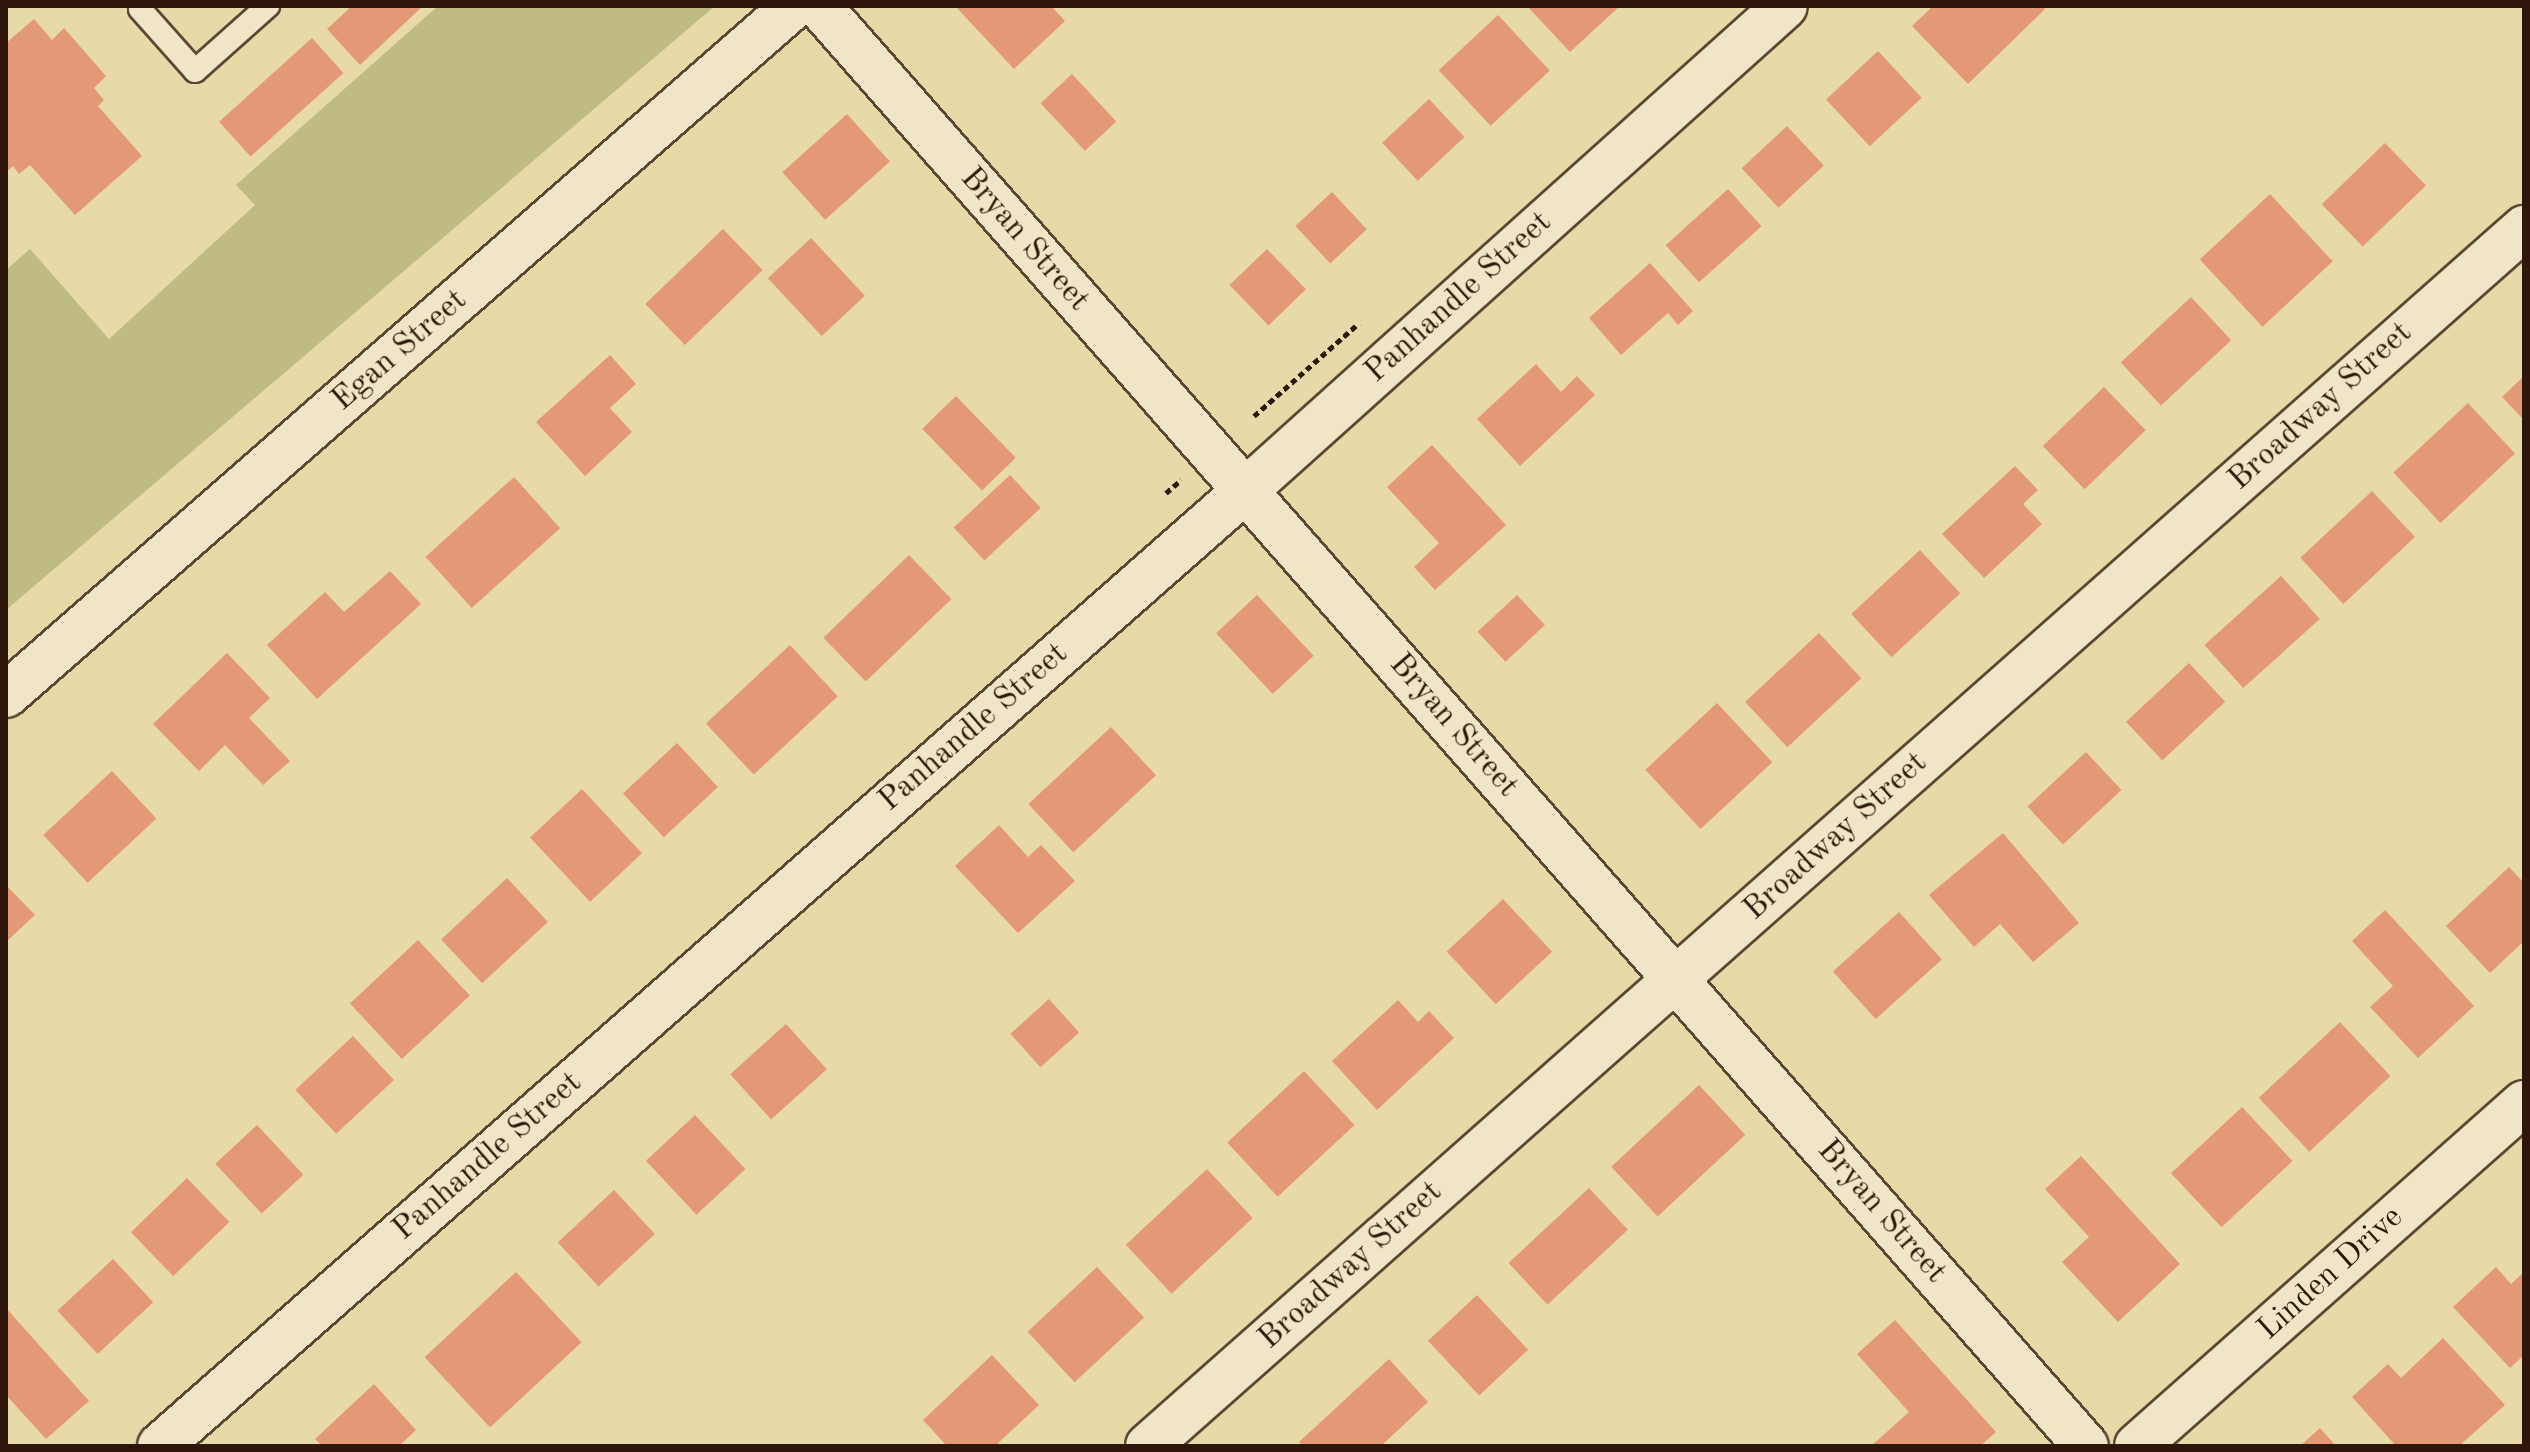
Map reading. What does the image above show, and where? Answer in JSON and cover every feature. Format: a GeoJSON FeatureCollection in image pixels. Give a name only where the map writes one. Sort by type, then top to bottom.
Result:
{"type":"FeatureCollection","features":[{"type":"Feature","properties":{"kind":"street","name":"Egan Street"},"geometry":{"type":"LineString","coordinates":[[6,695],[794,6]]}},
{"type":"Feature","properties":{"kind":"street","name":"Bryan Street"},"geometry":{"type":"LineString","coordinates":[[819,6],[2086,1446]]}},
{"type":"Feature","properties":{"kind":"street","name":"Panhandle Street"},"geometry":{"type":"LineString","coordinates":[[160,1446],[1246,490],[1785,6]]}},
{"type":"Feature","properties":{"kind":"street","name":"Broadway Street"},"geometry":{"type":"LineString","coordinates":[[1148,1446],[2524,228]]}},
{"type":"Feature","properties":{"kind":"street","name":"Linden Drive"},"geometry":{"type":"LineString","coordinates":[[2137,1446],[2524,1103]]}},
{"type":"Feature","properties":{"kind":"lane"},"geometry":{"type":"LineString","coordinates":[[140,7],[195,71],[268,6]]}},
{"type":"Feature","properties":{"kind":"path"},"geometry":{"type":"LineString","coordinates":[[1254,416],[1359,323]]}},
{"type":"Feature","properties":{"kind":"shaded area"},"geometry":{"type":"Polygon","coordinates":[[[438,6],[715,6],[6,610],[6,270],[30,249],[109,339],[255,205],[236,185],[438,6]]]}},
{"type":"Feature","properties":{"kind":"building"},"geometry":{"type":"Polygon","coordinates":[[[352,6],[423,6],[360,65],[327,29],[352,6]]]}},
{"type":"Feature","properties":{"kind":"building"},"geometry":{"type":"Polygon","coordinates":[[[955,6],[1051,6],[1065,21],[1014,69],[955,6]]]}},
{"type":"Feature","properties":{"kind":"building"},"geometry":{"type":"Polygon","coordinates":[[[1527,6],[1620,6],[1570,52],[1527,6]]]}},
{"type":"Feature","properties":{"kind":"building"},"geometry":{"type":"Polygon","coordinates":[[[1933,6],[2042,6],[2045,9],[1968,84],[1912,26],[1933,6]]]}},
{"type":"Feature","properties":{"kind":"building"},"geometry":{"type":"Polygon","coordinates":[[[1498,15],[1550,71],[1491,126],[1439,70],[1498,15]]]}},
{"type":"Feature","properties":{"kind":"building"},"geometry":{"type":"Polygon","coordinates":[[[34,19],[52,40],[64,28],[106,76],[94,88],[104,100],[98,106],[142,156],[75,215],[30,165],[19,174],[13,166],[6,172],[6,43],[34,19]]]}},
{"type":"Feature","properties":{"kind":"building"},"geometry":{"type":"Polygon","coordinates":[[[312,38],[343,73],[251,157],[219,122],[312,38]]]}},
{"type":"Feature","properties":{"kind":"building"},"geometry":{"type":"Polygon","coordinates":[[[1878,51],[1922,98],[1870,146],[1826,99],[1878,51]]]}},
{"type":"Feature","properties":{"kind":"building"},"geometry":{"type":"Polygon","coordinates":[[[1072,74],[1116,122],[1085,151],[1041,103],[1072,74]]]}},
{"type":"Feature","properties":{"kind":"building"},"geometry":{"type":"Polygon","coordinates":[[[1429,99],[1464,137],[1418,181],[1382,143],[1429,99]]]}},
{"type":"Feature","properties":{"kind":"building"},"geometry":{"type":"Polygon","coordinates":[[[847,114],[890,162],[825,220],[782,172],[847,114]]]}},
{"type":"Feature","properties":{"kind":"building"},"geometry":{"type":"Polygon","coordinates":[[[1787,126],[1824,165],[1778,208],[1742,168],[1787,126]]]}},
{"type":"Feature","properties":{"kind":"building"},"geometry":{"type":"Polygon","coordinates":[[[2385,143],[2426,185],[2363,247],[2322,204],[2385,143]]]}},
{"type":"Feature","properties":{"kind":"building"},"geometry":{"type":"Polygon","coordinates":[[[1728,189],[1761,226],[1699,282],[1666,245],[1728,189]]]}},
{"type":"Feature","properties":{"kind":"building"},"geometry":{"type":"Polygon","coordinates":[[[1332,192],[1367,229],[1330,263],[1295,226],[1332,192]]]}},
{"type":"Feature","properties":{"kind":"building"},"geometry":{"type":"Polygon","coordinates":[[[2270,194],[2333,261],[2263,327],[2200,259],[2270,194]]]}},
{"type":"Feature","properties":{"kind":"building"},"geometry":{"type":"Polygon","coordinates":[[[723,229],[763,270],[685,345],[645,304],[723,229]]]}},
{"type":"Feature","properties":{"kind":"building"},"geometry":{"type":"Polygon","coordinates":[[[811,238],[865,296],[822,336],[768,278],[811,238]]]}},
{"type":"Feature","properties":{"kind":"building"},"geometry":{"type":"Polygon","coordinates":[[[1267,249],[1306,289],[1268,325],[1230,285],[1267,249]]]}},
{"type":"Feature","properties":{"kind":"building"},"geometry":{"type":"Polygon","coordinates":[[[1650,263],[1693,311],[1678,325],[1668,313],[1621,355],[1589,318],[1650,263]]]}},
{"type":"Feature","properties":{"kind":"building"},"geometry":{"type":"Polygon","coordinates":[[[2191,297],[2231,340],[2161,406],[2121,362],[2191,297]]]}},
{"type":"Feature","properties":{"kind":"building"},"geometry":{"type":"Polygon","coordinates":[[[610,355],[636,384],[610,408],[632,432],[585,476],[536,422],[610,355]]]}},
{"type":"Feature","properties":{"kind":"building"},"geometry":{"type":"Polygon","coordinates":[[[1536,364],[1561,392],[1577,376],[1595,395],[1520,466],[1477,419],[1536,364]]]}},
{"type":"Feature","properties":{"kind":"building"},"geometry":{"type":"Polygon","coordinates":[[[2524,376],[2524,420],[2502,397],[2524,376]]]}},
{"type":"Feature","properties":{"kind":"building"},"geometry":{"type":"Polygon","coordinates":[[[2104,387],[2146,430],[2085,489],[2043,446],[2104,387]]]}},
{"type":"Feature","properties":{"kind":"building"},"geometry":{"type":"Polygon","coordinates":[[[956,396],[1016,458],[982,491],[922,429],[956,396]]]}},
{"type":"Feature","properties":{"kind":"building"},"geometry":{"type":"Polygon","coordinates":[[[2468,403],[2515,453],[2440,523],[2393,473],[2468,403]]]}},
{"type":"Feature","properties":{"kind":"building"},"geometry":{"type":"Polygon","coordinates":[[[1432,445],[1506,525],[1435,590],[1414,567],[1439,543],[1387,487],[1432,445]]]}},
{"type":"Feature","properties":{"kind":"building"},"geometry":{"type":"Polygon","coordinates":[[[2015,466],[2038,490],[2023,504],[2042,524],[1984,578],[1942,534],[2015,466]]]}},
{"type":"Feature","properties":{"kind":"building"},"geometry":{"type":"Polygon","coordinates":[[[1010,475],[1041,508],[984,560],[954,528],[1010,475]]]}},
{"type":"Feature","properties":{"kind":"building"},"geometry":{"type":"Polygon","coordinates":[[[514,477],[560,528],[472,608],[426,557],[514,477]]]}},
{"type":"Feature","properties":{"kind":"building"},"geometry":{"type":"Polygon","coordinates":[[[2372,491],[2415,537],[2343,604],[2300,558],[2372,491]]]}},
{"type":"Feature","properties":{"kind":"building"},"geometry":{"type":"Polygon","coordinates":[[[1920,550],[1960,593],[1891,657],[1851,614],[1920,550]]]}},
{"type":"Feature","properties":{"kind":"building"},"geometry":{"type":"Polygon","coordinates":[[[909,555],[951,599],[866,682],[823,638],[909,555]]]}},
{"type":"Feature","properties":{"kind":"building"},"geometry":{"type":"Polygon","coordinates":[[[390,571],[421,604],[317,699],[267,645],[325,592],[344,612],[390,571]]]}},
{"type":"Feature","properties":{"kind":"building"},"geometry":{"type":"Polygon","coordinates":[[[2281,576],[2320,619],[2243,688],[2204,645],[2281,576]]]}},
{"type":"Feature","properties":{"kind":"building"},"geometry":{"type":"Polygon","coordinates":[[[1257,595],[1314,656],[1273,694],[1216,633],[1257,595]]]}},
{"type":"Feature","properties":{"kind":"building"},"geometry":{"type":"Polygon","coordinates":[[[1517,595],[1545,625],[1505,662],[1478,632],[1517,595]]]}},
{"type":"Feature","properties":{"kind":"building"},"geometry":{"type":"Polygon","coordinates":[[[1819,633],[1861,678],[1787,747],[1745,702],[1819,633]]]}},
{"type":"Feature","properties":{"kind":"building"},"geometry":{"type":"Polygon","coordinates":[[[790,645],[838,696],[754,775],[706,723],[790,645]]]}},
{"type":"Feature","properties":{"kind":"building"},"geometry":{"type":"Polygon","coordinates":[[[227,653],[270,698],[249,718],[290,761],[263,785],[225,745],[199,771],[153,724],[227,653]]]}},
{"type":"Feature","properties":{"kind":"building"},"geometry":{"type":"Polygon","coordinates":[[[2189,663],[2225,702],[2162,760],[2126,722],[2189,663]]]}},
{"type":"Feature","properties":{"kind":"building"},"geometry":{"type":"Polygon","coordinates":[[[1717,703],[1772,762],[1701,829],[1645,770],[1717,703]]]}},
{"type":"Feature","properties":{"kind":"building"},"geometry":{"type":"Polygon","coordinates":[[[1111,727],[1156,775],[1073,852],[1028,804],[1111,727]]]}},
{"type":"Feature","properties":{"kind":"building"},"geometry":{"type":"Polygon","coordinates":[[[677,743],[718,787],[664,837],[623,793],[677,743]]]}},
{"type":"Feature","properties":{"kind":"building"},"geometry":{"type":"Polygon","coordinates":[[[2086,752],[2121,790],[2063,845],[2027,807],[2086,752]]]}},
{"type":"Feature","properties":{"kind":"building"},"geometry":{"type":"Polygon","coordinates":[[[112,771],[156,819],[88,883],[43,835],[112,771]]]}},
{"type":"Feature","properties":{"kind":"building"},"geometry":{"type":"Polygon","coordinates":[[[582,789],[642,853],[590,902],[530,837],[582,789]]]}},
{"type":"Feature","properties":{"kind":"building"},"geometry":{"type":"Polygon","coordinates":[[[999,825],[1028,857],[1041,845],[1075,881],[1018,933],[955,866],[999,825]]]}},
{"type":"Feature","properties":{"kind":"building"},"geometry":{"type":"Polygon","coordinates":[[[2003,833],[2079,923],[2033,962],[2000,924],[1974,947],[1929,895],[2003,833]]]}},
{"type":"Feature","properties":{"kind":"building"},"geometry":{"type":"Polygon","coordinates":[[[2509,867],[2524,883],[2524,941],[2490,973],[2446,926],[2509,867]]]}},
{"type":"Feature","properties":{"kind":"building"},"geometry":{"type":"Polygon","coordinates":[[[507,878],[548,922],[482,983],[441,939],[507,878]]]}},
{"type":"Feature","properties":{"kind":"building"},"geometry":{"type":"Polygon","coordinates":[[[6,885],[35,915],[6,942],[6,885]]]}},
{"type":"Feature","properties":{"kind":"building"},"geometry":{"type":"Polygon","coordinates":[[[1503,899],[1552,952],[1496,1004],[1447,952],[1503,899]]]}},
{"type":"Feature","properties":{"kind":"building"},"geometry":{"type":"Polygon","coordinates":[[[2385,910],[2474,1006],[2418,1058],[2370,1007],[2393,986],[2352,941],[2385,910]]]}},
{"type":"Feature","properties":{"kind":"building"},"geometry":{"type":"Polygon","coordinates":[[[1899,912],[1942,960],[1876,1019],[1833,972],[1899,912]]]}},
{"type":"Feature","properties":{"kind":"building"},"geometry":{"type":"Polygon","coordinates":[[[418,940],[470,996],[402,1059],[350,1003],[418,940]]]}},
{"type":"Feature","properties":{"kind":"building"},"geometry":{"type":"Polygon","coordinates":[[[1049,999],[1079,1032],[1040,1067],[1010,1034],[1049,999]]]}},
{"type":"Feature","properties":{"kind":"building"},"geometry":{"type":"Polygon","coordinates":[[[1398,1000],[1418,1022],[1429,1011],[1454,1038],[1377,1110],[1332,1061],[1398,1000]]]}},
{"type":"Feature","properties":{"kind":"building"},"geometry":{"type":"Polygon","coordinates":[[[2340,1022],[2390,1076],[2309,1152],[2259,1098],[2340,1022]]]}},
{"type":"Feature","properties":{"kind":"building"},"geometry":{"type":"Polygon","coordinates":[[[786,1024],[827,1069],[771,1120],[730,1074],[786,1024]]]}},
{"type":"Feature","properties":{"kind":"building"},"geometry":{"type":"Polygon","coordinates":[[[353,1036],[394,1080],[336,1134],[295,1090],[353,1036]]]}},
{"type":"Feature","properties":{"kind":"building"},"geometry":{"type":"Polygon","coordinates":[[[1304,1071],[1354,1125],[1278,1197],[1227,1143],[1304,1071]]]}},
{"type":"Feature","properties":{"kind":"building"},"geometry":{"type":"Polygon","coordinates":[[[1699,1085],[1745,1135],[1658,1217],[1611,1167],[1699,1085]]]}},
{"type":"Feature","properties":{"kind":"building"},"geometry":{"type":"Polygon","coordinates":[[[2242,1107],[2292,1161],[2222,1227],[2171,1173],[2242,1107]]]}},
{"type":"Feature","properties":{"kind":"building"},"geometry":{"type":"Polygon","coordinates":[[[695,1115],[745,1169],[696,1215],[646,1161],[695,1115]]]}},
{"type":"Feature","properties":{"kind":"building"},"geometry":{"type":"Polygon","coordinates":[[[257,1125],[303,1175],[262,1214],[215,1164],[257,1125]]]}},
{"type":"Feature","properties":{"kind":"building"},"geometry":{"type":"Polygon","coordinates":[[[2081,1156],[2180,1264],[2118,1322],[2062,1262],[2089,1237],[2045,1189],[2081,1156]]]}},
{"type":"Feature","properties":{"kind":"building"},"geometry":{"type":"Polygon","coordinates":[[[1207,1169],[1253,1218],[1172,1294],[1126,1245],[1207,1169]]]}},
{"type":"Feature","properties":{"kind":"building"},"geometry":{"type":"Polygon","coordinates":[[[187,1178],[229,1222],[173,1276],[131,1232],[187,1178]]]}},
{"type":"Feature","properties":{"kind":"building"},"geometry":{"type":"Polygon","coordinates":[[[1589,1188],[1628,1230],[1547,1305],[1509,1263],[1589,1188]]]}},
{"type":"Feature","properties":{"kind":"building"},"geometry":{"type":"Polygon","coordinates":[[[614,1190],[655,1234],[599,1286],[558,1243],[614,1190]]]}},
{"type":"Feature","properties":{"kind":"building"},"geometry":{"type":"Polygon","coordinates":[[[113,1259],[153,1302],[98,1354],[57,1311],[113,1259]]]}},
{"type":"Feature","properties":{"kind":"building"},"geometry":{"type":"Polygon","coordinates":[[[1097,1267],[1144,1317],[1075,1382],[1028,1332],[1097,1267]]]}},
{"type":"Feature","properties":{"kind":"building"},"geometry":{"type":"Polygon","coordinates":[[[2496,1267],[2511,1284],[2524,1272],[2524,1355],[2510,1368],[2453,1307],[2496,1267]]]}},
{"type":"Feature","properties":{"kind":"building"},"geometry":{"type":"Polygon","coordinates":[[[516,1272],[581,1342],[490,1427],[425,1357],[516,1272]]]}},
{"type":"Feature","properties":{"kind":"building"},"geometry":{"type":"Polygon","coordinates":[[[1477,1295],[1528,1350],[1479,1396],[1428,1341],[1477,1295]]]}},
{"type":"Feature","properties":{"kind":"building"},"geometry":{"type":"Polygon","coordinates":[[[6,1308],[89,1401],[46,1439],[6,1395],[6,1308]]]}},
{"type":"Feature","properties":{"kind":"building"},"geometry":{"type":"Polygon","coordinates":[[[1895,1320],[1996,1432],[1980,1446],[1871,1446],[1909,1412],[1857,1354],[1895,1320]]]}},
{"type":"Feature","properties":{"kind":"building"},"geometry":{"type":"Polygon","coordinates":[[[2443,1338],[2505,1405],[2459,1446],[2396,1446],[2352,1397],[2388,1364],[2401,1378],[2443,1338]]]}},
{"type":"Feature","properties":{"kind":"building"},"geometry":{"type":"Polygon","coordinates":[[[992,1355],[1039,1405],[995,1446],[947,1446],[923,1420],[992,1355]]]}},
{"type":"Feature","properties":{"kind":"building"},"geometry":{"type":"Polygon","coordinates":[[[1389,1359],[1428,1402],[1381,1446],[1303,1446],[1299,1442],[1389,1359]]]}},
{"type":"Feature","properties":{"kind":"building"},"geometry":{"type":"Polygon","coordinates":[[[374,1384],[416,1430],[399,1446],[322,1446],[315,1439],[374,1384]]]}},
{"type":"Feature","properties":{"kind":"building"},"geometry":{"type":"Polygon","coordinates":[[[2320,1428],[2336,1446],[2300,1446],[2320,1428]]]}}]}
